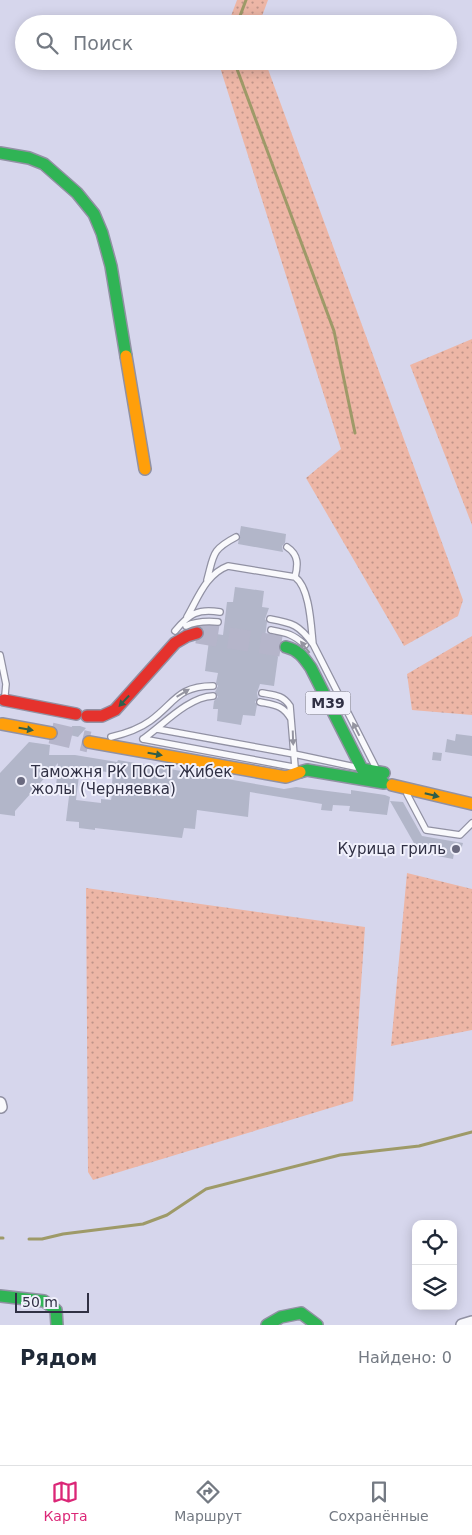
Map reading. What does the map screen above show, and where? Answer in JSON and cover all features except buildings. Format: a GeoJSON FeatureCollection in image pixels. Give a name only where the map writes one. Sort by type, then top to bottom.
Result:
{"type":"FeatureCollection","features":[{"type":"Feature","properties":{"kind":"main road"},"geometry":{"type":"LineString","coordinates":[[0,153],[39,162],[76,192],[94,213],[104,238],[111,266],[145,469]]}},
{"type":"Feature","properties":{"kind":"main road"},"geometry":{"type":"LineString","coordinates":[[4,700],[81,715],[102,716],[115,710],[176,643],[187,636],[197,633]]}},
{"type":"Feature","properties":{"kind":"main road","name":"M39"},"geometry":{"type":"LineString","coordinates":[[286,647],[294,649],[302,655],[311,668],[362,769]]}},
{"type":"Feature","properties":{"kind":"main road"},"geometry":{"type":"LineString","coordinates":[[2,724],[51,733]]}},
{"type":"Feature","properties":{"kind":"main road"},"geometry":{"type":"LineString","coordinates":[[84,741],[286,777],[301,769],[390,779],[472,792]]}},
{"type":"Feature","properties":{"kind":"main road"},"geometry":{"type":"LineString","coordinates":[[362,769],[472,804]]}},
{"type":"Feature","properties":{"kind":"main road"},"geometry":{"type":"LineString","coordinates":[[0,1296],[44,1301],[56,1310],[57,1325]]}},
{"type":"Feature","properties":{"kind":"main road"},"geometry":{"type":"LineString","coordinates":[[267,1325],[280,1317],[301,1313],[317,1325]]}},
{"type":"Feature","properties":{"kind":"street"},"geometry":{"type":"LineString","coordinates":[[0,1103],[1,1107]]}},
{"type":"Feature","properties":{"kind":"street"},"geometry":{"type":"LineString","coordinates":[[462,1325],[472,1322]]}},
{"type":"Feature","properties":{"kind":"lane"},"geometry":{"type":"LineString","coordinates":[[207,582],[214,552],[222,545],[236,538]]}},
{"type":"Feature","properties":{"kind":"lane"},"geometry":{"type":"LineString","coordinates":[[287,547],[292,550],[298,564],[295,577]]}},
{"type":"Feature","properties":{"kind":"lane"},"geometry":{"type":"LineString","coordinates":[[169,636],[187,617],[207,582],[220,569],[228,566],[295,577],[300,581],[305,590],[313,644]]}},
{"type":"Feature","properties":{"kind":"lane"},"geometry":{"type":"LineString","coordinates":[[187,617],[196,613],[220,612]]}},
{"type":"Feature","properties":{"kind":"lane"},"geometry":{"type":"LineString","coordinates":[[270,619],[293,624],[303,630],[313,644],[390,779],[426,830],[460,836],[472,823]]}},
{"type":"Feature","properties":{"kind":"lane"},"geometry":{"type":"LineString","coordinates":[[175,631],[195,622],[218,622]]}},
{"type":"Feature","properties":{"kind":"lane"},"geometry":{"type":"LineString","coordinates":[[270,630],[288,633],[306,646],[330,694],[330,706]]}},
{"type":"Feature","properties":{"kind":"lane"},"geometry":{"type":"LineString","coordinates":[[0,655],[6,684],[4,700]]}},
{"type":"Feature","properties":{"kind":"lane"},"geometry":{"type":"LineString","coordinates":[[84,741],[122,735],[150,720],[183,692],[198,686],[213,686]]}},
{"type":"Feature","properties":{"kind":"lane"},"geometry":{"type":"LineString","coordinates":[[262,693],[280,696],[290,706],[294,754],[301,769]]}},
{"type":"Feature","properties":{"kind":"lane"},"geometry":{"type":"LineString","coordinates":[[120,747],[143,739],[191,703],[204,697],[213,696]]}},
{"type":"Feature","properties":{"kind":"lane"},"geometry":{"type":"LineString","coordinates":[[260,702],[286,710],[292,722]]}},
{"type":"Feature","properties":{"kind":"lane"},"geometry":{"type":"LineString","coordinates":[[81,715],[102,708]]}},
{"type":"Feature","properties":{"kind":"lane"},"geometry":{"type":"LineString","coordinates":[[157,729],[294,754],[362,769]]}},
{"type":"Feature","properties":{"kind":"lane"},"geometry":{"type":"LineString","coordinates":[[143,739],[301,769]]}},
{"type":"Feature","properties":{"kind":"shaded area"},"geometry":{"type":"Polygon","coordinates":[[[237,0],[268,0],[262,15],[231,15],[237,0]]]}},
{"type":"Feature","properties":{"kind":"shaded area"},"geometry":{"type":"Polygon","coordinates":[[[221,70],[268,70],[463,600],[458,616],[404,646],[306,478],[341,449],[221,70]]]}},
{"type":"Feature","properties":{"kind":"shaded area"},"geometry":{"type":"Polygon","coordinates":[[[472,339],[472,525],[410,365],[472,339]]]}},
{"type":"Feature","properties":{"kind":"shaded area"},"geometry":{"type":"Polygon","coordinates":[[[472,636],[472,715],[412,710],[407,674],[472,636]]]}},
{"type":"Feature","properties":{"kind":"shaded area"},"geometry":{"type":"Polygon","coordinates":[[[407,873],[472,889],[472,1030],[391,1046],[407,873]]]}},
{"type":"Feature","properties":{"kind":"shaded area"},"geometry":{"type":"Polygon","coordinates":[[[86,888],[365,927],[353,1101],[93,1180],[88,1172],[86,888]]]}},
{"type":"Feature","properties":{"kind":"waterway"},"geometry":{"type":"LineString","coordinates":[[240,15],[246,0]]}},
{"type":"Feature","properties":{"kind":"waterway"},"geometry":{"type":"LineString","coordinates":[[237,70],[334,331],[355,433]]}},
{"type":"Feature","properties":{"kind":"waterway"},"geometry":{"type":"LineString","coordinates":[[29,1239],[42,1239],[63,1234],[143,1224],[167,1215],[206,1189],[340,1155],[419,1146],[472,1132]]}},
{"type":"Feature","properties":{"kind":"tunnel"},"geometry":{"type":"LineString","coordinates":[[197,633],[286,647]]}},
{"type":"Feature","properties":{"kind":"tunnel"},"geometry":{"type":"LineString","coordinates":[[51,733],[89,742]]}},
{"type":"Feature","properties":{"kind":"traffic: fast"},"geometry":{"type":"LineString","coordinates":[[0,153],[29,158],[44,164],[77,193],[94,214],[102,233],[111,266],[126,356]]}},
{"type":"Feature","properties":{"kind":"traffic: fast"},"geometry":{"type":"LineString","coordinates":[[286,647],[298,652],[311,668],[362,769],[384,773]]}},
{"type":"Feature","properties":{"kind":"traffic: fast"},"geometry":{"type":"LineString","coordinates":[[300,772],[307,770],[384,783]]}},
{"type":"Feature","properties":{"kind":"traffic: fast"},"geometry":{"type":"LineString","coordinates":[[0,1296],[44,1301],[56,1310],[57,1325]]}},
{"type":"Feature","properties":{"kind":"traffic: fast"},"geometry":{"type":"LineString","coordinates":[[267,1325],[281,1317],[301,1313],[317,1325]]}},
{"type":"Feature","properties":{"kind":"traffic: slow"},"geometry":{"type":"LineString","coordinates":[[126,356],[145,469]]}},
{"type":"Feature","properties":{"kind":"traffic: slow"},"geometry":{"type":"LineString","coordinates":[[2,724],[51,733]]}},
{"type":"Feature","properties":{"kind":"traffic: slow"},"geometry":{"type":"LineString","coordinates":[[89,742],[286,777],[300,772]]}},
{"type":"Feature","properties":{"kind":"traffic: slow"},"geometry":{"type":"LineString","coordinates":[[392,785],[472,804]]}},
{"type":"Feature","properties":{"kind":"traffic: jam"},"geometry":{"type":"LineString","coordinates":[[87,716],[102,716],[115,710],[175,643],[197,633]]}},
{"type":"Feature","properties":{"kind":"traffic: jam"},"geometry":{"type":"LineString","coordinates":[[4,700],[76,714]]}},
{"type":"Feature","properties":{"kind":"place","name":"Таможня РК ПОСТ Жибек жолы (Черняевка)"},"geometry":{"type":"Point","coordinates":[21,781]}},
{"type":"Feature","properties":{"kind":"place","name":"Курица гриль"},"geometry":{"type":"Point","coordinates":[456,849]}}]}
